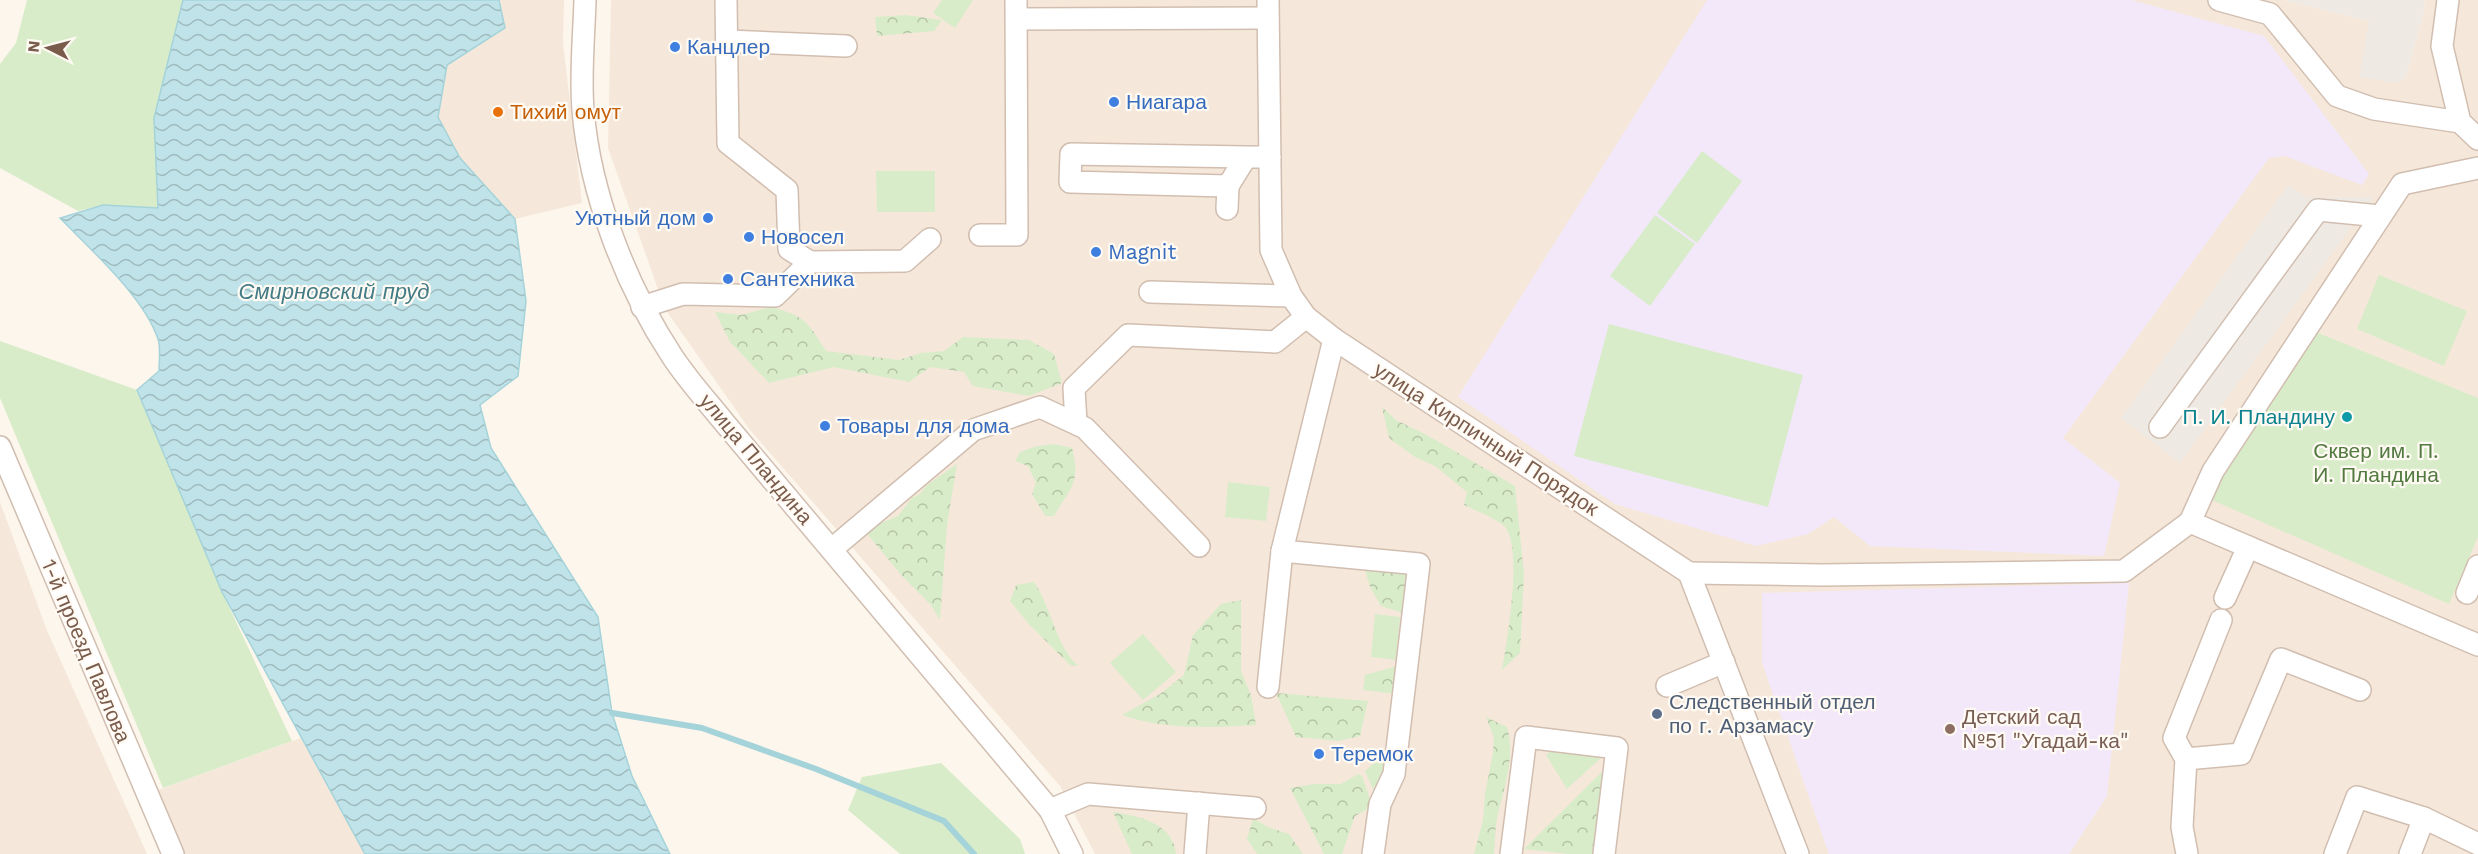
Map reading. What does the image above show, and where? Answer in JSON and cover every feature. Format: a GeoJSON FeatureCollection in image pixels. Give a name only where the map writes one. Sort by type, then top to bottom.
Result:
{"type":"FeatureCollection","features":[{"type":"Feature","properties":{"kind":"street","name":"улица Пландина"},"geometry":{"type":"LineString","coordinates":[[585,0],[583,109],[596,181],[622,262],[642,307],[681,367],[723,421],[1050,810],[1072,854]]}},
{"type":"Feature","properties":{"kind":"street"},"geometry":{"type":"LineString","coordinates":[[726,0],[728,143],[787,190],[789,249],[810,262],[905,261],[930,239]]}},
{"type":"Feature","properties":{"kind":"street"},"geometry":{"type":"LineString","coordinates":[[2219,0],[2270,14],[2337,96],[2374,109],[2460,122]]}},
{"type":"Feature","properties":{"kind":"street"},"geometry":{"type":"LineString","coordinates":[[2448,0],[2442,46],[2460,122],[2478,140]]}},
{"type":"Feature","properties":{"kind":"street"},"geometry":{"type":"LineString","coordinates":[[980,235],[1017,235],[1016,10],[1268,9]]}},
{"type":"Feature","properties":{"kind":"street","name":"улица Кирпичный Порядок"},"geometry":{"type":"LineString","coordinates":[[1268,9],[1271,250],[1291,296],[1306,317],[1335,339],[1689,573]]}},
{"type":"Feature","properties":{"kind":"street"},"geometry":{"type":"LineString","coordinates":[[728,41],[846,46]]}},
{"type":"Feature","properties":{"kind":"street"},"geometry":{"type":"LineString","coordinates":[[1228,186],[1070,182],[1071,154],[1270,157]]}},
{"type":"Feature","properties":{"kind":"street"},"geometry":{"type":"LineString","coordinates":[[1227,209],[1228,186],[1246,157]]}},
{"type":"Feature","properties":{"kind":"street"},"geometry":{"type":"LineString","coordinates":[[1798,854],[1689,573],[1822,575],[2124,571],[2190,522],[2212,471],[2402,184],[2478,168]]}},
{"type":"Feature","properties":{"kind":"street"},"geometry":{"type":"LineString","coordinates":[[2160,427],[2318,210],[2380,216]]}},
{"type":"Feature","properties":{"kind":"street"},"geometry":{"type":"LineString","coordinates":[[642,307],[683,294],[775,296],[810,262]]}},
{"type":"Feature","properties":{"kind":"street"},"geometry":{"type":"LineString","coordinates":[[1149,292],[1291,296]]}},
{"type":"Feature","properties":{"kind":"street"},"geometry":{"type":"LineString","coordinates":[[1076,423],[1074,388],[1128,335],[1275,342],[1306,317]]}},
{"type":"Feature","properties":{"kind":"street"},"geometry":{"type":"LineString","coordinates":[[1268,687],[1282,551],[1335,339]]}},
{"type":"Feature","properties":{"kind":"street"},"geometry":{"type":"LineString","coordinates":[[832,549],[973,430],[1040,407],[1085,429],[1199,546]]}},
{"type":"Feature","properties":{"kind":"street","name":"1-й проезд Павлова"},"geometry":{"type":"LineString","coordinates":[[0,447],[173,854]]}},
{"type":"Feature","properties":{"kind":"street"},"geometry":{"type":"LineString","coordinates":[[2190,522],[2478,645]]}},
{"type":"Feature","properties":{"kind":"street"},"geometry":{"type":"LineString","coordinates":[[2225,598],[2248,547]]}},
{"type":"Feature","properties":{"kind":"street"},"geometry":{"type":"LineString","coordinates":[[1282,551],[1419,564],[1394,774],[1380,804],[1372,854]]}},
{"type":"Feature","properties":{"kind":"street"},"geometry":{"type":"LineString","coordinates":[[2467,593],[2478,566]]}},
{"type":"Feature","properties":{"kind":"street"},"geometry":{"type":"LineString","coordinates":[[2187,854],[2182,827],[2186,759],[2174,738],[2221,620]]}},
{"type":"Feature","properties":{"kind":"street"},"geometry":{"type":"LineString","coordinates":[[2186,759],[2241,754],[2281,658],[2360,690]]}},
{"type":"Feature","properties":{"kind":"street"},"geometry":{"type":"LineString","coordinates":[[1667,686],[1724,662]]}},
{"type":"Feature","properties":{"kind":"street"},"geometry":{"type":"LineString","coordinates":[[1516,853],[1526,737],[1617,748],[1604,854]]}},
{"type":"Feature","properties":{"kind":"street"},"geometry":{"type":"LineString","coordinates":[[1050,810],[1088,795],[1255,808]]}},
{"type":"Feature","properties":{"kind":"street"},"geometry":{"type":"LineString","coordinates":[[2335,854],[2357,797],[2424,818],[2478,844]]}},
{"type":"Feature","properties":{"kind":"street"},"geometry":{"type":"LineString","coordinates":[[1195,854],[1199,803]]}},
{"type":"Feature","properties":{"kind":"street"},"geometry":{"type":"LineString","coordinates":[[2410,854],[2424,818]]}},
{"type":"Feature","properties":{"kind":"shaded area"},"geometry":{"type":"Polygon","coordinates":[[[499,0],[564,0],[563,43],[582,203],[515,219],[460,158],[438,117],[447,65],[505,28],[499,0]]]}},
{"type":"Feature","properties":{"kind":"shaded area"},"geometry":{"type":"Polygon","coordinates":[[[611,0],[2283,0],[2369,21],[2406,77],[2425,7],[2424,0],[2478,0],[2478,854],[1095,854],[1060,786],[750,430],[665,309],[608,148],[611,0]]]}},
{"type":"Feature","properties":{"kind":"shaded area"},"geometry":{"type":"Polygon","coordinates":[[[1707,0],[2131,0],[2264,36],[2369,174],[2362,185],[2285,156],[2269,158],[2063,438],[2120,483],[2104,556],[1870,546],[1834,517],[1808,534],[1756,546],[1615,504],[1458,397],[1707,0]]]}},
{"type":"Feature","properties":{"kind":"shaded area"},"geometry":{"type":"Polygon","coordinates":[[[2283,0],[2424,0],[2425,7],[2406,77],[2396,83],[2359,77],[2369,21],[2283,0]]]}},
{"type":"Feature","properties":{"kind":"shaded area"},"geometry":{"type":"Polygon","coordinates":[[[2288,185],[2307,197],[2373,197],[2180,463],[2121,418],[2288,185]]]}},
{"type":"Feature","properties":{"kind":"shaded area"},"geometry":{"type":"Polygon","coordinates":[[[0,502],[46,628],[147,854],[0,854],[0,502]]]}},
{"type":"Feature","properties":{"kind":"shaded area","name":"Детский сад №51 \"Угадай-ка\""},"geometry":{"type":"Polygon","coordinates":[[[2129,583],[2107,796],[2069,854],[1829,854],[1762,663],[1762,593],[2129,583]]]}},
{"type":"Feature","properties":{"kind":"shaded area"},"geometry":{"type":"Polygon","coordinates":[[[301,738],[365,854],[177,854],[147,794],[301,738]]]}},
{"type":"Feature","properties":{"kind":"green space"},"geometry":{"type":"Polygon","coordinates":[[[27,0],[183,0],[154,118],[159,208],[103,205],[78,211],[0,168],[0,64],[16,43],[27,0]]]}},
{"type":"Feature","properties":{"kind":"green space"},"geometry":{"type":"Polygon","coordinates":[[[942,0],[973,0],[955,28],[933,13],[942,0]]]}},
{"type":"Feature","properties":{"kind":"green space"},"geometry":{"type":"Polygon","coordinates":[[[906,15],[942,20],[934,31],[877,36],[875,17],[906,15]]]}},
{"type":"Feature","properties":{"kind":"green space"},"geometry":{"type":"Polygon","coordinates":[[[1702,151],[1742,181],[1697,243],[1657,213],[1702,151]]]}},
{"type":"Feature","properties":{"kind":"green space"},"geometry":{"type":"Polygon","coordinates":[[[876,171],[935,171],[935,212],[877,212],[876,171]]]}},
{"type":"Feature","properties":{"kind":"green space"},"geometry":{"type":"Polygon","coordinates":[[[1655,215],[1695,244],[1650,306],[1610,276],[1655,215]]]}},
{"type":"Feature","properties":{"kind":"green space"},"geometry":{"type":"Polygon","coordinates":[[[2379,275],[2467,311],[2444,366],[2357,329],[2379,275]]]}},
{"type":"Feature","properties":{"kind":"green space"},"geometry":{"type":"Polygon","coordinates":[[[771,307],[799,317],[815,333],[826,351],[899,360],[921,353],[944,351],[963,337],[1029,340],[1054,354],[1062,383],[1029,396],[973,386],[964,372],[930,367],[909,382],[834,367],[769,383],[730,342],[715,312],[741,315],[771,307]]]}},
{"type":"Feature","properties":{"kind":"green space"},"geometry":{"type":"Polygon","coordinates":[[[1609,324],[1803,375],[1768,507],[1574,456],[1609,324]]]}},
{"type":"Feature","properties":{"kind":"green space","name":"Сквер им. П. И. Пландина"},"geometry":{"type":"Polygon","coordinates":[[[2311,330],[2478,398],[2478,537],[2449,604],[2205,497],[2311,330]]]}},
{"type":"Feature","properties":{"kind":"green space"},"geometry":{"type":"Polygon","coordinates":[[[0,341],[137,390],[222,592],[292,741],[163,788],[0,398],[0,341]]]}},
{"type":"Feature","properties":{"kind":"green space"},"geometry":{"type":"Polygon","coordinates":[[[1382,407],[1396,420],[1427,435],[1515,486],[1524,574],[1520,653],[1502,670],[1513,574],[1513,554],[1505,527],[1464,505],[1467,492],[1435,466],[1415,457],[1389,438],[1382,407]]]}},
{"type":"Feature","properties":{"kind":"green space"},"geometry":{"type":"Polygon","coordinates":[[[1054,444],[1072,448],[1075,459],[1075,477],[1070,491],[1054,516],[1045,516],[1032,494],[1036,483],[1028,466],[1015,461],[1020,452],[1037,446],[1054,444]]]}},
{"type":"Feature","properties":{"kind":"green space"},"geometry":{"type":"Polygon","coordinates":[[[957,464],[947,525],[940,620],[931,605],[903,577],[864,530],[898,516],[912,498],[957,464]]]}},
{"type":"Feature","properties":{"kind":"green space"},"geometry":{"type":"Polygon","coordinates":[[[1228,482],[1270,487],[1266,521],[1225,517],[1228,482]]]}},
{"type":"Feature","properties":{"kind":"green space"},"geometry":{"type":"Polygon","coordinates":[[[1365,570],[1413,573],[1395,694],[1363,690],[1365,675],[1397,666],[1403,613],[1381,606],[1370,587],[1365,570]]]}},
{"type":"Feature","properties":{"kind":"green space"},"geometry":{"type":"Polygon","coordinates":[[[1034,582],[1065,650],[1079,666],[1070,665],[1028,623],[1010,601],[1016,585],[1034,582]]]}},
{"type":"Feature","properties":{"kind":"green space"},"geometry":{"type":"Polygon","coordinates":[[[1241,600],[1241,671],[1251,695],[1256,725],[1171,726],[1122,715],[1160,694],[1184,675],[1193,635],[1221,604],[1241,600]]]}},
{"type":"Feature","properties":{"kind":"green space"},"geometry":{"type":"Polygon","coordinates":[[[1375,614],[1400,617],[1396,660],[1371,657],[1375,614]]]}},
{"type":"Feature","properties":{"kind":"green space"},"geometry":{"type":"Polygon","coordinates":[[[1143,634],[1176,672],[1143,700],[1110,663],[1143,634]]]}},
{"type":"Feature","properties":{"kind":"green space"},"geometry":{"type":"Polygon","coordinates":[[[1276,693],[1368,701],[1360,736],[1338,741],[1296,737],[1276,693]]]}},
{"type":"Feature","properties":{"kind":"green space"},"geometry":{"type":"Polygon","coordinates":[[[1486,717],[1507,727],[1510,740],[1509,764],[1496,825],[1494,854],[1474,854],[1483,820],[1485,794],[1493,753],[1494,738],[1486,717]]]}},
{"type":"Feature","properties":{"kind":"green space"},"geometry":{"type":"Polygon","coordinates":[[[1390,749],[1376,796],[1365,771],[1390,749]]]}},
{"type":"Feature","properties":{"kind":"green space"},"geometry":{"type":"Polygon","coordinates":[[[1552,750],[1604,755],[1567,789],[1546,755],[1552,750]]]}},
{"type":"Feature","properties":{"kind":"green space"},"geometry":{"type":"Polygon","coordinates":[[[1613,761],[1600,854],[1569,854],[1524,849],[1613,761]]]}},
{"type":"Feature","properties":{"kind":"green space"},"geometry":{"type":"Polygon","coordinates":[[[941,763],[1020,839],[1025,854],[900,854],[848,810],[862,777],[941,763]]]}},
{"type":"Feature","properties":{"kind":"green space"},"geometry":{"type":"Polygon","coordinates":[[[1358,774],[1362,776],[1370,799],[1375,805],[1355,816],[1342,854],[1324,854],[1290,788],[1314,784],[1341,784],[1358,774]]]}},
{"type":"Feature","properties":{"kind":"green space"},"geometry":{"type":"Polygon","coordinates":[[[1113,812],[1144,819],[1162,828],[1169,835],[1176,854],[1132,854],[1113,812]]]}},
{"type":"Feature","properties":{"kind":"green space"},"geometry":{"type":"Polygon","coordinates":[[[1253,818],[1268,827],[1289,834],[1303,854],[1257,854],[1247,839],[1253,818]]]}},
{"type":"Feature","properties":{"kind":"water","name":"Смирновский пруд"},"geometry":{"type":"Polygon","coordinates":[[[183,0],[499,0],[505,28],[447,65],[438,117],[460,158],[515,219],[526,301],[518,376],[480,405],[491,448],[598,617],[612,713],[632,776],[670,854],[365,854],[222,592],[137,390],[159,371],[159,343],[151,323],[129,291],[60,218],[103,205],[158,208],[154,118],[183,0]]]}},
{"type":"Feature","properties":{"kind":"waterway"},"geometry":{"type":"LineString","coordinates":[[612,713],[702,728],[816,769],[944,821],[974,854]]}},
{"type":"Feature","properties":{"kind":"place","name":"Канцлер"},"geometry":{"type":"Point","coordinates":[675,47]}},
{"type":"Feature","properties":{"kind":"place","name":"Ниагара"},"geometry":{"type":"Point","coordinates":[1114,102]}},
{"type":"Feature","properties":{"kind":"place","name":"Тихий омут"},"geometry":{"type":"Point","coordinates":[498,112]}},
{"type":"Feature","properties":{"kind":"place","name":"Уютный дом"},"geometry":{"type":"Point","coordinates":[708,218]}},
{"type":"Feature","properties":{"kind":"place","name":"Новосел"},"geometry":{"type":"Point","coordinates":[749,237]}},
{"type":"Feature","properties":{"kind":"place","name":"Magnit"},"geometry":{"type":"Point","coordinates":[1096,252]}},
{"type":"Feature","properties":{"kind":"place","name":"Сантехника"},"geometry":{"type":"Point","coordinates":[728,279]}},
{"type":"Feature","properties":{"kind":"place","name":"П. И. Пландину"},"geometry":{"type":"Point","coordinates":[2347,417]}},
{"type":"Feature","properties":{"kind":"place","name":"Товары для дома"},"geometry":{"type":"Point","coordinates":[825,426]}},
{"type":"Feature","properties":{"kind":"place","name":"Следственный отдел по г. Арзамасу"},"geometry":{"type":"Point","coordinates":[1657,714]}},
{"type":"Feature","properties":{"kind":"place","name":"Детский сад №51 \"Угадай-ка\""},"geometry":{"type":"Point","coordinates":[1950,729]}},
{"type":"Feature","properties":{"kind":"place","name":"Теремок"},"geometry":{"type":"Point","coordinates":[1319,754]}}]}
